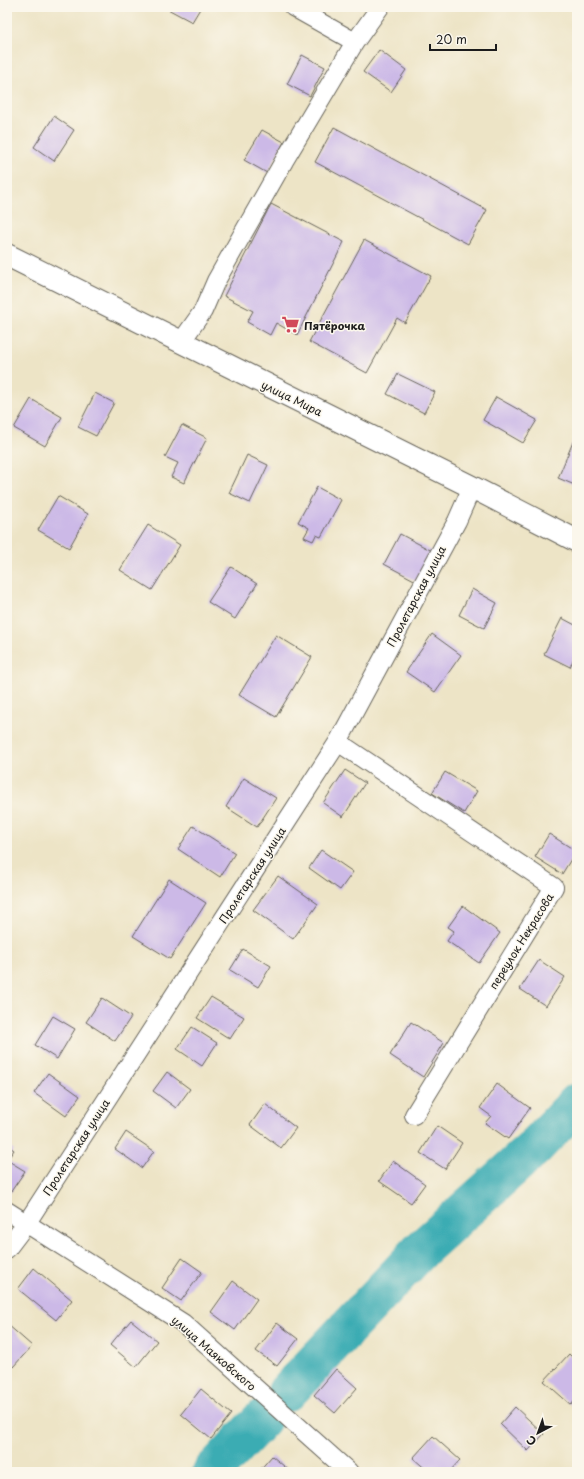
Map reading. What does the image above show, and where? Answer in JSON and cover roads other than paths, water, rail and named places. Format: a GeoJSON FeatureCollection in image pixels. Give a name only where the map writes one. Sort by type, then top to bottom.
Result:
{"type":"FeatureCollection","features":[{"type":"Feature","properties":{"kind":"main road","name":"улица Мира"},"geometry":{"type":"LineString","coordinates":[[7,255],[472,486],[577,541]]}},
{"type":"Feature","properties":{"kind":"street"},"geometry":{"type":"LineString","coordinates":[[293,7],[355,42]]}},
{"type":"Feature","properties":{"kind":"street"},"geometry":{"type":"LineString","coordinates":[[181,342],[203,311],[216,282],[280,167],[355,42],[380,7]]}},
{"type":"Feature","properties":{"kind":"street","name":"Пролетарская улица"},"geometry":{"type":"LineString","coordinates":[[7,1249],[26,1224],[338,742],[457,521],[472,486]]}},
{"type":"Feature","properties":{"kind":"street","name":"переулок Некрасова"},"geometry":{"type":"LineString","coordinates":[[338,742],[554,887],[414,1115]]}},
{"type":"Feature","properties":{"kind":"street","name":"улица Маяковского"},"geometry":{"type":"LineString","coordinates":[[7,1211],[182,1323],[349,1472]]}},
{"type":"Feature","properties":{"kind":"waterway"},"geometry":{"type":"LineString","coordinates":[[287,1392],[422,1249],[533,1149],[577,1103]]}},
{"type":"Feature","properties":{"kind":"waterway"},"geometry":{"type":"LineString","coordinates":[[212,1472],[262,1419]]}},
{"type":"Feature","properties":{"kind":"place","name":"Пятёрочка"},"geometry":{"type":"Point","coordinates":[291,325]}}]}
